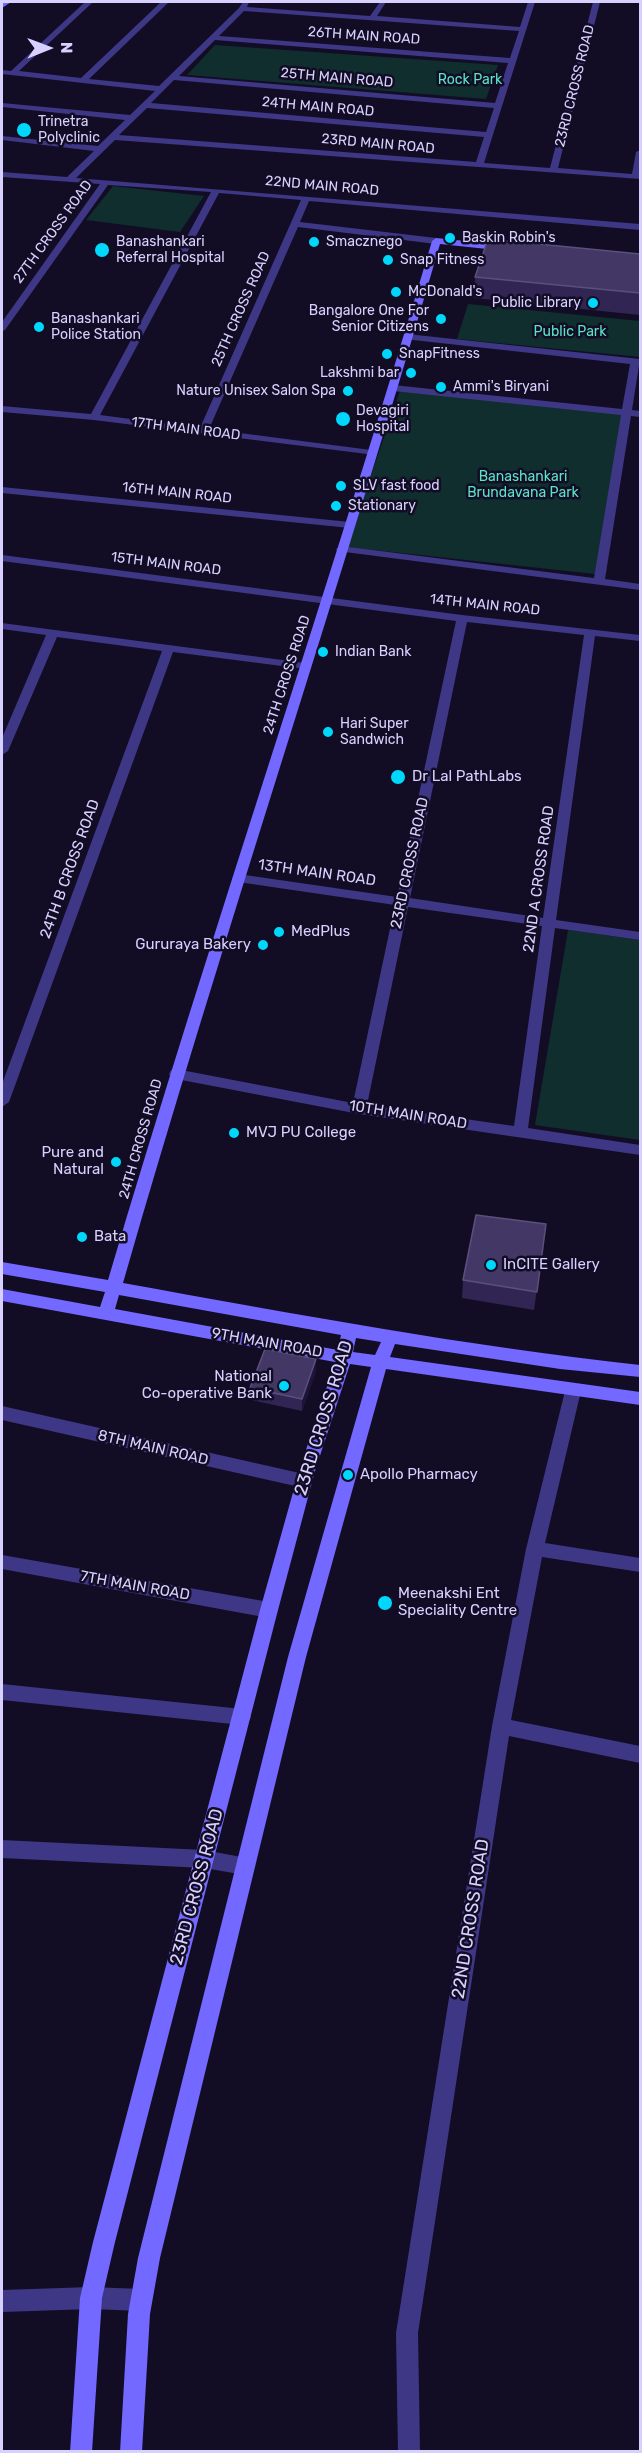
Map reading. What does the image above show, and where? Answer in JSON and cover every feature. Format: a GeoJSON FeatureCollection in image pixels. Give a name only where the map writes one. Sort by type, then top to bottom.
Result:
{"type":"FeatureCollection","features":[{"type":"Feature","properties":{"kind":"main road"},"geometry":{"type":"LineString","coordinates":[[2,6],[7,2]]}},
{"type":"Feature","properties":{"kind":"main road"},"geometry":{"type":"LineString","coordinates":[[436,241],[515,249]]}},
{"type":"Feature","properties":{"kind":"main road","name":"24TH CROSS ROAD"},"geometry":{"type":"LineString","coordinates":[[106,1314],[176,1074],[350,525],[370,453],[393,388],[436,241]]}},
{"type":"Feature","properties":{"kind":"main road","name":"9TH MAIN ROAD"},"geometry":{"type":"LineString","coordinates":[[2,1268],[114,1286],[390,1338],[579,1365],[640,1371]]}},
{"type":"Feature","properties":{"kind":"main road","name":"9TH MAIN ROAD"},"geometry":{"type":"LineString","coordinates":[[2,1295],[344,1357],[640,1399]]}},
{"type":"Feature","properties":{"kind":"main road","name":"23RD CROSS ROAD"},"geometry":{"type":"LineString","coordinates":[[81,2451],[91,2298],[269,1610],[304,1481],[344,1357],[350,1330]]}},
{"type":"Feature","properties":{"kind":"main road"},"geometry":{"type":"LineString","coordinates":[[130,2451],[141,2300],[149,2258],[297,1657],[380,1362],[390,1338]]}},
{"type":"Feature","properties":{"kind":"street"},"geometry":{"type":"LineString","coordinates":[[12,74],[89,2]]}},
{"type":"Feature","properties":{"kind":"street"},"geometry":{"type":"LineString","coordinates":[[82,81],[165,2]]}},
{"type":"Feature","properties":{"kind":"street"},"geometry":{"type":"LineString","coordinates":[[372,18],[383,2]]}},
{"type":"Feature","properties":{"kind":"street"},"geometry":{"type":"LineString","coordinates":[[479,166],[532,2]]}},
{"type":"Feature","properties":{"kind":"street","name":"23RD CROSS ROAD"},"geometry":{"type":"LineString","coordinates":[[553,171],[597,2]]}},
{"type":"Feature","properties":{"kind":"street"},"geometry":{"type":"LineString","coordinates":[[69,180],[244,5],[303,14],[523,29]]}},
{"type":"Feature","properties":{"kind":"street"},"geometry":{"type":"LineString","coordinates":[[303,14],[309,5]]}},
{"type":"Feature","properties":{"kind":"street","name":"26TH MAIN ROAD"},"geometry":{"type":"LineString","coordinates":[[213,38],[513,61]]}},
{"type":"Feature","properties":{"kind":"street"},"geometry":{"type":"LineString","coordinates":[[2,72],[162,89]]}},
{"type":"Feature","properties":{"kind":"street","name":"25TH MAIN ROAD"},"geometry":{"type":"LineString","coordinates":[[173,78],[498,106]]}},
{"type":"Feature","properties":{"kind":"street"},"geometry":{"type":"LineString","coordinates":[[2,105],[132,118]]}},
{"type":"Feature","properties":{"kind":"street","name":"24TH MAIN ROAD"},"geometry":{"type":"LineString","coordinates":[[145,105],[489,135]]}},
{"type":"Feature","properties":{"kind":"street","name":"23RD MAIN ROAD"},"geometry":{"type":"LineString","coordinates":[[112,137],[638,177]]}},
{"type":"Feature","properties":{"kind":"street"},"geometry":{"type":"LineString","coordinates":[[3,139],[100,149]]}},
{"type":"Feature","properties":{"kind":"street"},"geometry":{"type":"LineString","coordinates":[[638,177],[640,152]]}},
{"type":"Feature","properties":{"kind":"street","name":"22ND MAIN ROAD"},"geometry":{"type":"LineString","coordinates":[[3,177],[216,190],[640,227]]}},
{"type":"Feature","properties":{"kind":"street","name":"27TH CROSS ROAD"},"geometry":{"type":"LineString","coordinates":[[2,328],[106,182]]}},
{"type":"Feature","properties":{"kind":"street"},"geometry":{"type":"LineString","coordinates":[[94,417],[216,190]]}},
{"type":"Feature","properties":{"kind":"street","name":"25TH CROSS ROAD"},"geometry":{"type":"LineString","coordinates":[[203,432],[306,198]]}},
{"type":"Feature","properties":{"kind":"street"},"geometry":{"type":"LineString","coordinates":[[295,224],[436,241]]}},
{"type":"Feature","properties":{"kind":"street"},"geometry":{"type":"LineString","coordinates":[[406,338],[638,362],[627,412],[599,582]]}},
{"type":"Feature","properties":{"kind":"street"},"geometry":{"type":"LineString","coordinates":[[393,388],[640,414]]}},
{"type":"Feature","properties":{"kind":"street","name":"17TH MAIN ROAD"},"geometry":{"type":"LineString","coordinates":[[2,409],[94,417],[370,453]]}},
{"type":"Feature","properties":{"kind":"street","name":"16TH MAIN ROAD"},"geometry":{"type":"LineString","coordinates":[[2,490],[350,525]]}},
{"type":"Feature","properties":{"kind":"street"},"geometry":{"type":"LineString","coordinates":[[341,549],[640,587]]}},
{"type":"Feature","properties":{"kind":"street","name":"15TH MAIN ROAD"},"geometry":{"type":"LineString","coordinates":[[2,558],[326,600]]}},
{"type":"Feature","properties":{"kind":"street","name":"14TH MAIN ROAD"},"geometry":{"type":"LineString","coordinates":[[326,600],[640,638]]}},
{"type":"Feature","properties":{"kind":"street","name":"23RD CROSS ROAD"},"geometry":{"type":"LineString","coordinates":[[359,1108],[462,618]]}},
{"type":"Feature","properties":{"kind":"street"},"geometry":{"type":"LineString","coordinates":[[2,626],[305,666]]}},
{"type":"Feature","properties":{"kind":"street","name":"22ND A CROSS ROAD"},"geometry":{"type":"LineString","coordinates":[[520,1132],[590,631]]}},
{"type":"Feature","properties":{"kind":"street"},"geometry":{"type":"LineString","coordinates":[[2,751],[53,633]]}},
{"type":"Feature","properties":{"kind":"street","name":"24TH B CROSS ROAD"},"geometry":{"type":"LineString","coordinates":[[2,1102],[169,648]]}},
{"type":"Feature","properties":{"kind":"street","name":"13TH MAIN ROAD"},"geometry":{"type":"LineString","coordinates":[[238,878],[640,936]]}},
{"type":"Feature","properties":{"kind":"street","name":"10TH MAIN ROAD"},"geometry":{"type":"LineString","coordinates":[[176,1074],[359,1108],[640,1150]]}},
{"type":"Feature","properties":{"kind":"street","name":"22ND CROSS ROAD"},"geometry":{"type":"LineString","coordinates":[[409,2451],[407,2333],[501,1726],[535,1549],[573,1391]]}},
{"type":"Feature","properties":{"kind":"street","name":"8TH MAIN ROAD"},"geometry":{"type":"LineString","coordinates":[[2,1413],[304,1481]]}},
{"type":"Feature","properties":{"kind":"street"},"geometry":{"type":"LineString","coordinates":[[535,1549],[640,1565]]}},
{"type":"Feature","properties":{"kind":"street","name":"7TH MAIN ROAD"},"geometry":{"type":"LineString","coordinates":[[2,1562],[269,1610]]}},
{"type":"Feature","properties":{"kind":"street"},"geometry":{"type":"LineString","coordinates":[[2,1692],[242,1718]]}},
{"type":"Feature","properties":{"kind":"street"},"geometry":{"type":"LineString","coordinates":[[501,1726],[640,1755]]}},
{"type":"Feature","properties":{"kind":"street"},"geometry":{"type":"LineString","coordinates":[[2,1849],[204,1858],[245,1866]]}},
{"type":"Feature","properties":{"kind":"street"},"geometry":{"type":"LineString","coordinates":[[2,2301],[91,2298],[141,2300]]}},
{"type":"Feature","properties":{"kind":"green space","name":"Rock Park"},"geometry":{"type":"Polygon","coordinates":[[[215,45],[498,65],[486,99],[187,75],[215,45]]]}},
{"type":"Feature","properties":{"kind":"green space"},"geometry":{"type":"Polygon","coordinates":[[[113,186],[204,196],[180,232],[86,220],[113,186]]]}},
{"type":"Feature","properties":{"kind":"green space","name":"Public Park"},"geometry":{"type":"Polygon","coordinates":[[[468,304],[640,321],[640,357],[457,339],[468,304]]]}},
{"type":"Feature","properties":{"kind":"green space","name":"Banashankari Brundavana Park"},"geometry":{"type":"Polygon","coordinates":[[[400,391],[626,413],[595,574],[346,547],[400,391]]]}},
{"type":"Feature","properties":{"kind":"green space"},"geometry":{"type":"Polygon","coordinates":[[[568,930],[640,940],[640,1140],[535,1125],[568,930]]]}},
{"type":"Feature","properties":{"kind":"building"},"geometry":{"type":"Polygon","coordinates":[[[488,239],[640,254],[640,293],[475,277],[488,239]]]}},
{"type":"Feature","properties":{"kind":"building"},"geometry":{"type":"Polygon","coordinates":[[[476,1215],[546,1224],[537,1292],[463,1280],[476,1215]]]}},
{"type":"Feature","properties":{"kind":"building","name":"National Co-operative Bank"},"geometry":{"type":"Polygon","coordinates":[[[265,1349],[316,1359],[302,1399],[250,1388],[265,1349]]]}},
{"type":"Feature","properties":{"kind":"place","name":"Trinetra Polyclinic"},"geometry":{"type":"Point","coordinates":[24,130]}},
{"type":"Feature","properties":{"kind":"place","name":"Baskin Robin's"},"geometry":{"type":"Point","coordinates":[450,238]}},
{"type":"Feature","properties":{"kind":"place","name":"Smacznego"},"geometry":{"type":"Point","coordinates":[314,242]}},
{"type":"Feature","properties":{"kind":"place","name":"Banashankari Referral Hospital"},"geometry":{"type":"Point","coordinates":[102,250]}},
{"type":"Feature","properties":{"kind":"place","name":"Snap Fitness"},"geometry":{"type":"Point","coordinates":[388,260]}},
{"type":"Feature","properties":{"kind":"place","name":"McDonald's"},"geometry":{"type":"Point","coordinates":[396,292]}},
{"type":"Feature","properties":{"kind":"place","name":"Public Library"},"geometry":{"type":"Point","coordinates":[593,303]}},
{"type":"Feature","properties":{"kind":"place","name":"Bangalore One For Senior Citizens"},"geometry":{"type":"Point","coordinates":[441,319]}},
{"type":"Feature","properties":{"kind":"place","name":"Banashankari Police Station"},"geometry":{"type":"Point","coordinates":[39,327]}},
{"type":"Feature","properties":{"kind":"place","name":"SnapFitness"},"geometry":{"type":"Point","coordinates":[387,354]}},
{"type":"Feature","properties":{"kind":"place","name":"Lakshmi bar"},"geometry":{"type":"Point","coordinates":[411,373]}},
{"type":"Feature","properties":{"kind":"place","name":"Ammi's Biryani"},"geometry":{"type":"Point","coordinates":[441,387]}},
{"type":"Feature","properties":{"kind":"place","name":"Nature Unisex Salon Spa"},"geometry":{"type":"Point","coordinates":[348,391]}},
{"type":"Feature","properties":{"kind":"place","name":"Devagiri Hospital"},"geometry":{"type":"Point","coordinates":[343,419]}},
{"type":"Feature","properties":{"kind":"place","name":"SLV fast food"},"geometry":{"type":"Point","coordinates":[341,486]}},
{"type":"Feature","properties":{"kind":"place","name":"Stationary"},"geometry":{"type":"Point","coordinates":[336,506]}},
{"type":"Feature","properties":{"kind":"place","name":"Indian Bank"},"geometry":{"type":"Point","coordinates":[323,652]}},
{"type":"Feature","properties":{"kind":"place","name":"Hari Super Sandwich"},"geometry":{"type":"Point","coordinates":[328,732]}},
{"type":"Feature","properties":{"kind":"place","name":"Dr Lal PathLabs"},"geometry":{"type":"Point","coordinates":[398,777]}},
{"type":"Feature","properties":{"kind":"place","name":"MedPlus"},"geometry":{"type":"Point","coordinates":[279,932]}},
{"type":"Feature","properties":{"kind":"place","name":"Gururaya Bakery"},"geometry":{"type":"Point","coordinates":[263,945]}},
{"type":"Feature","properties":{"kind":"place","name":"MVJ PU College"},"geometry":{"type":"Point","coordinates":[234,1133]}},
{"type":"Feature","properties":{"kind":"place","name":"Pure and Natural"},"geometry":{"type":"Point","coordinates":[116,1162]}},
{"type":"Feature","properties":{"kind":"place","name":"Bata"},"geometry":{"type":"Point","coordinates":[82,1237]}},
{"type":"Feature","properties":{"kind":"place","name":"InCITE Gallery"},"geometry":{"type":"Point","coordinates":[491,1265]}},
{"type":"Feature","properties":{"kind":"place","name":"National Co-operative Bank"},"geometry":{"type":"Point","coordinates":[284,1386]}},
{"type":"Feature","properties":{"kind":"place","name":"Apollo Pharmacy"},"geometry":{"type":"Point","coordinates":[348,1475]}},
{"type":"Feature","properties":{"kind":"place","name":"Meenakshi Ent Speciality Centre"},"geometry":{"type":"Point","coordinates":[385,1603]}}]}
